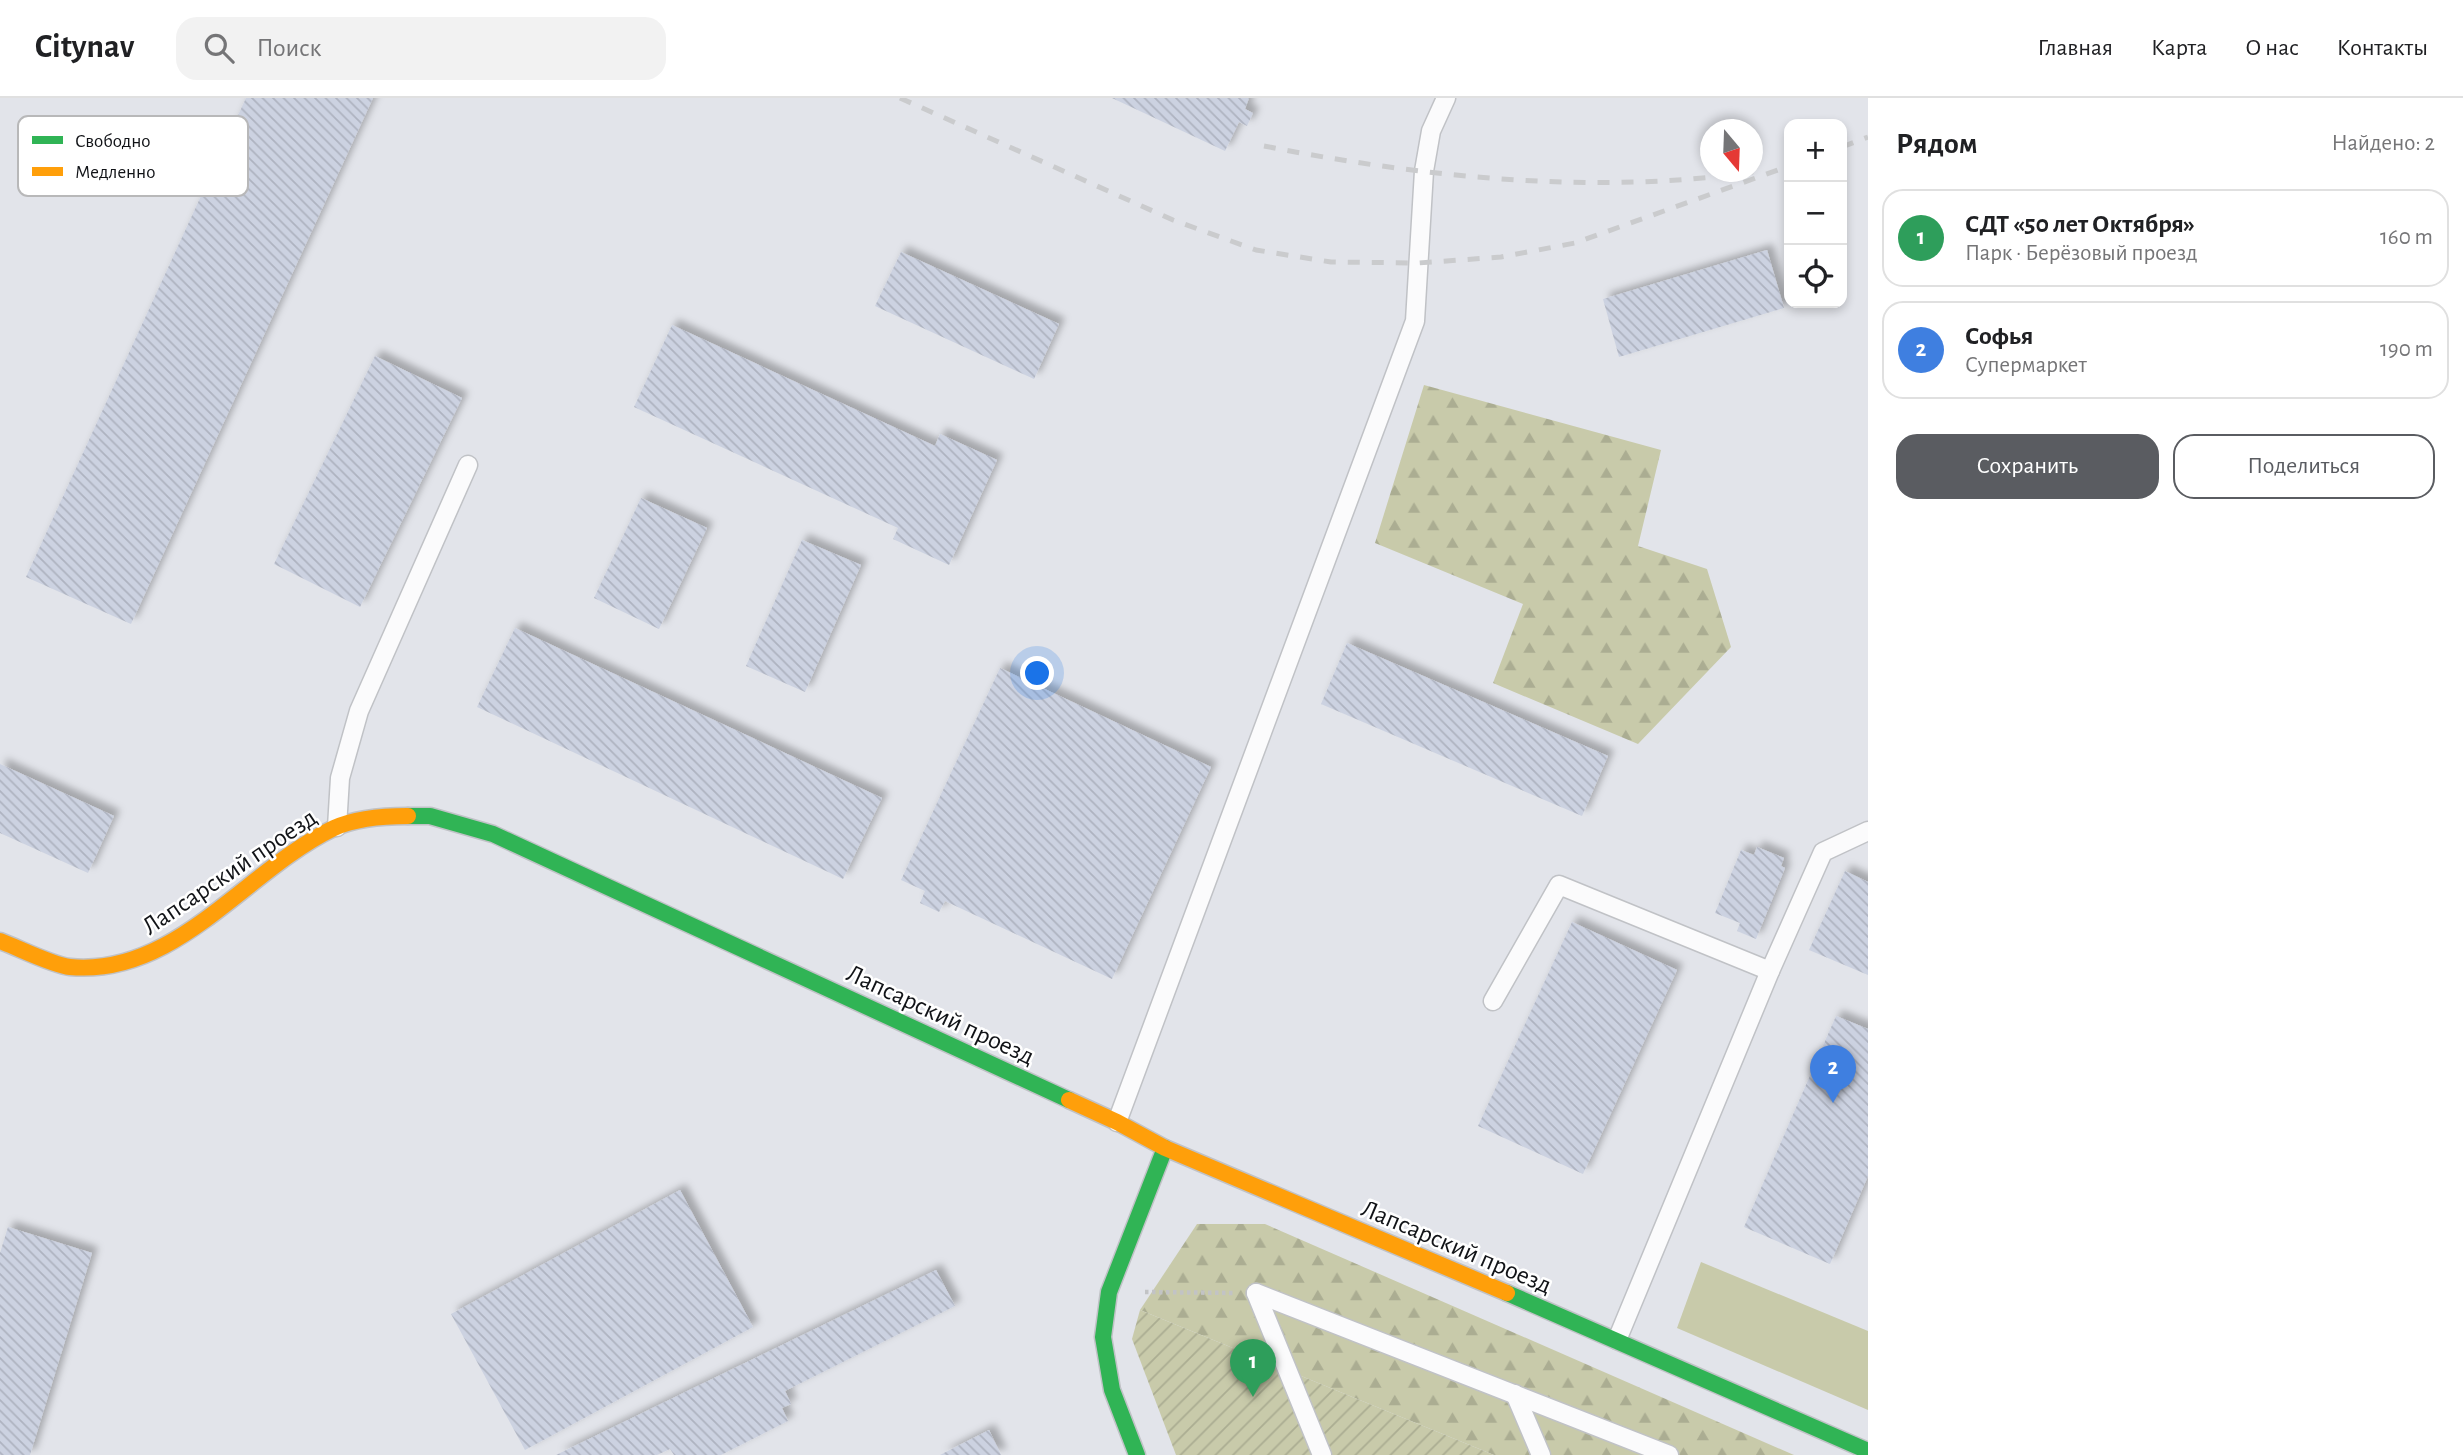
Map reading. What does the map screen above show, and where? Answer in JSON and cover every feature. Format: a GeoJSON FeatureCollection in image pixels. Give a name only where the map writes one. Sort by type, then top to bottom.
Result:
{"type":"FeatureCollection","features":[{"type":"Feature","properties":{"kind":"street","name":"Лапсарский проезд"},"geometry":{"type":"LineString","coordinates":[[0,941],[67,967],[102,968],[142,958],[183,935],[296,849],[337,827],[383,816],[430,816],[493,834],[1117,1122],[1165,1148],[1617,1340],[1868,1451]]}},
{"type":"Feature","properties":{"kind":"street"},"geometry":{"type":"LineString","coordinates":[[1137,1455],[1112,1390],[1102,1338],[1110,1292],[1165,1148]]}},
{"type":"Feature","properties":{"kind":"lane"},"geometry":{"type":"LineString","coordinates":[[1117,1122],[1415,321],[1424,171],[1431,131],[1446,98]]}},
{"type":"Feature","properties":{"kind":"lane"},"geometry":{"type":"LineString","coordinates":[[337,827],[340,778],[359,711],[468,466]]}},
{"type":"Feature","properties":{"kind":"lane"},"geometry":{"type":"LineString","coordinates":[[1617,1340],[1770,971],[1823,852],[1868,831]]}},
{"type":"Feature","properties":{"kind":"lane"},"geometry":{"type":"LineString","coordinates":[[1493,1002],[1559,885],[1770,971]]}},
{"type":"Feature","properties":{"kind":"lane"},"geometry":{"type":"LineString","coordinates":[[1256,1293],[1669,1455]]}},
{"type":"Feature","properties":{"kind":"lane"},"geometry":{"type":"LineString","coordinates":[[1256,1293],[1322,1455]]}},
{"type":"Feature","properties":{"kind":"lane"},"geometry":{"type":"LineString","coordinates":[[1515,1394],[1541,1455]]}},
{"type":"Feature","properties":{"kind":"path"},"geometry":{"type":"LineString","coordinates":[[1110,1292],[1256,1293]]}},
{"type":"Feature","properties":{"kind":"green space"},"geometry":{"type":"Polygon","coordinates":[[[1424,385],[1661,450],[1638,546],[1707,569],[1731,647],[1638,744],[1493,683],[1523,604],[1375,543],[1424,385]]]}},
{"type":"Feature","properties":{"kind":"green space"},"geometry":{"type":"Polygon","coordinates":[[[1197,1224],[1265,1224],[1794,1455],[1494,1455],[1140,1310],[1197,1224]]]}},
{"type":"Feature","properties":{"kind":"green space"},"geometry":{"type":"Polygon","coordinates":[[[1701,1262],[1868,1331],[1868,1410],[1677,1328],[1701,1262]]]}},
{"type":"Feature","properties":{"kind":"green space"},"geometry":{"type":"Polygon","coordinates":[[[1140,1310],[1494,1455],[1176,1455],[1132,1339],[1140,1310]]]}},
{"type":"Feature","properties":{"kind":"building"},"geometry":{"type":"Polygon","coordinates":[[[246,98],[373,98],[131,624],[26,577],[201,196],[248,196],[248,116],[238,116],[246,98]]]}},
{"type":"Feature","properties":{"kind":"building"},"geometry":{"type":"Polygon","coordinates":[[[1112,98],[1249,98],[1245,109],[1253,113],[1247,126],[1239,122],[1225,151],[1112,98]]]}},
{"type":"Feature","properties":{"kind":"building"},"geometry":{"type":"Polygon","coordinates":[[[1767,250],[1784,308],[1619,357],[1603,299],[1767,250]]]}},
{"type":"Feature","properties":{"kind":"building"},"geometry":{"type":"Polygon","coordinates":[[[901,252],[1059,324],[1034,379],[875,306],[901,252]]]}},
{"type":"Feature","properties":{"kind":"building"},"geometry":{"type":"Polygon","coordinates":[[[672,325],[935,446],[940,434],[997,460],[949,565],[893,539],[898,528],[634,407],[672,325]]]}},
{"type":"Feature","properties":{"kind":"building"},"geometry":{"type":"Polygon","coordinates":[[[375,356],[462,398],[360,607],[274,564],[375,356]]]}},
{"type":"Feature","properties":{"kind":"building"},"geometry":{"type":"Polygon","coordinates":[[[641,498],[707,528],[659,629],[594,598],[641,498]]]}},
{"type":"Feature","properties":{"kind":"building"},"geometry":{"type":"Polygon","coordinates":[[[802,540],[861,565],[805,692],[746,666],[802,540]]]}},
{"type":"Feature","properties":{"kind":"building"},"geometry":{"type":"Polygon","coordinates":[[[515,628],[882,798],[843,879],[477,707],[515,628]]]}},
{"type":"Feature","properties":{"kind":"building"},"geometry":{"type":"Polygon","coordinates":[[[1347,643],[1608,756],[1582,816],[1321,704],[1347,643]]]}},
{"type":"Feature","properties":{"kind":"building"},"geometry":{"type":"Polygon","coordinates":[[[1000,668],[1211,767],[1112,979],[945,901],[939,912],[920,903],[925,891],[901,880],[1000,668]]]}},
{"type":"Feature","properties":{"kind":"building"},"geometry":{"type":"Polygon","coordinates":[[[0,764],[114,816],[88,873],[0,833],[0,764]]]}},
{"type":"Feature","properties":{"kind":"building"},"geometry":{"type":"Polygon","coordinates":[[[1757,847],[1784,858],[1781,866],[1785,868],[1756,939],[1737,931],[1740,923],[1715,913],[1741,850],[1754,855],[1757,847]]]}},
{"type":"Feature","properties":{"kind":"building"},"geometry":{"type":"Polygon","coordinates":[[[1845,871],[1868,882],[1868,975],[1809,950],[1845,871]]]}},
{"type":"Feature","properties":{"kind":"building"},"geometry":{"type":"Polygon","coordinates":[[[1572,922],[1677,970],[1583,1174],[1478,1126],[1572,922]]]}},
{"type":"Feature","properties":{"kind":"building"},"geometry":{"type":"Polygon","coordinates":[[[1836,1016],[1868,1029],[1868,1176],[1830,1264],[1744,1227],[1836,1016]]]}},
{"type":"Feature","properties":{"kind":"building"},"geometry":{"type":"Polygon","coordinates":[[[680,1190],[753,1327],[525,1450],[451,1314],[680,1190]]]}},
{"type":"Feature","properties":{"kind":"building"},"geometry":{"type":"Polygon","coordinates":[[[8,1227],[92,1253],[30,1455],[0,1455],[0,1253],[8,1227]]]}},
{"type":"Feature","properties":{"kind":"building"},"geometry":{"type":"Polygon","coordinates":[[[936,1270],[955,1306],[785,1391],[791,1404],[782,1408],[788,1421],[721,1455],[674,1455],[670,1449],[657,1455],[556,1455],[936,1270]]]}},
{"type":"Feature","properties":{"kind":"building"},"geometry":{"type":"Polygon","coordinates":[[[989,1430],[1001,1455],[940,1455],[989,1430]]]}},
{"type":"Feature","properties":{"kind":"railway"},"geometry":{"type":"LineString","coordinates":[[900,98],[1173,220],[1256,250],[1331,262],[1418,263],[1501,257],[1575,243],[1784,168]]}},
{"type":"Feature","properties":{"kind":"railway"},"geometry":{"type":"LineString","coordinates":[[1847,145],[1868,137]]}},
{"type":"Feature","properties":{"kind":"railway"},"geometry":{"type":"LineString","coordinates":[[1264,146],[1385,166],[1511,180],[1636,182],[1700,178]]}},
{"type":"Feature","properties":{"kind":"traffic: fast"},"geometry":{"type":"LineString","coordinates":[[408,816],[430,816],[493,834],[1069,1100]]}},
{"type":"Feature","properties":{"kind":"traffic: fast"},"geometry":{"type":"LineString","coordinates":[[1137,1455],[1112,1390],[1103,1337],[1109,1292],[1165,1148]]}},
{"type":"Feature","properties":{"kind":"traffic: fast"},"geometry":{"type":"LineString","coordinates":[[1507,1293],[1868,1451]]}},
{"type":"Feature","properties":{"kind":"traffic: slow"},"geometry":{"type":"LineString","coordinates":[[0,941],[45,960],[70,967],[108,966],[144,955],[209,917],[302,846],[334,828],[370,818],[408,816]]}},
{"type":"Feature","properties":{"kind":"traffic: slow"},"geometry":{"type":"LineString","coordinates":[[1069,1100],[1165,1148],[1507,1293]]}},
{"type":"Feature","properties":{"kind":"place","name":"Софья"},"geometry":{"type":"Point","coordinates":[1833,1103]}},
{"type":"Feature","properties":{"kind":"place","name":"СДТ «50 лет Октября»"},"geometry":{"type":"Point","coordinates":[1253,1397]}}]}
